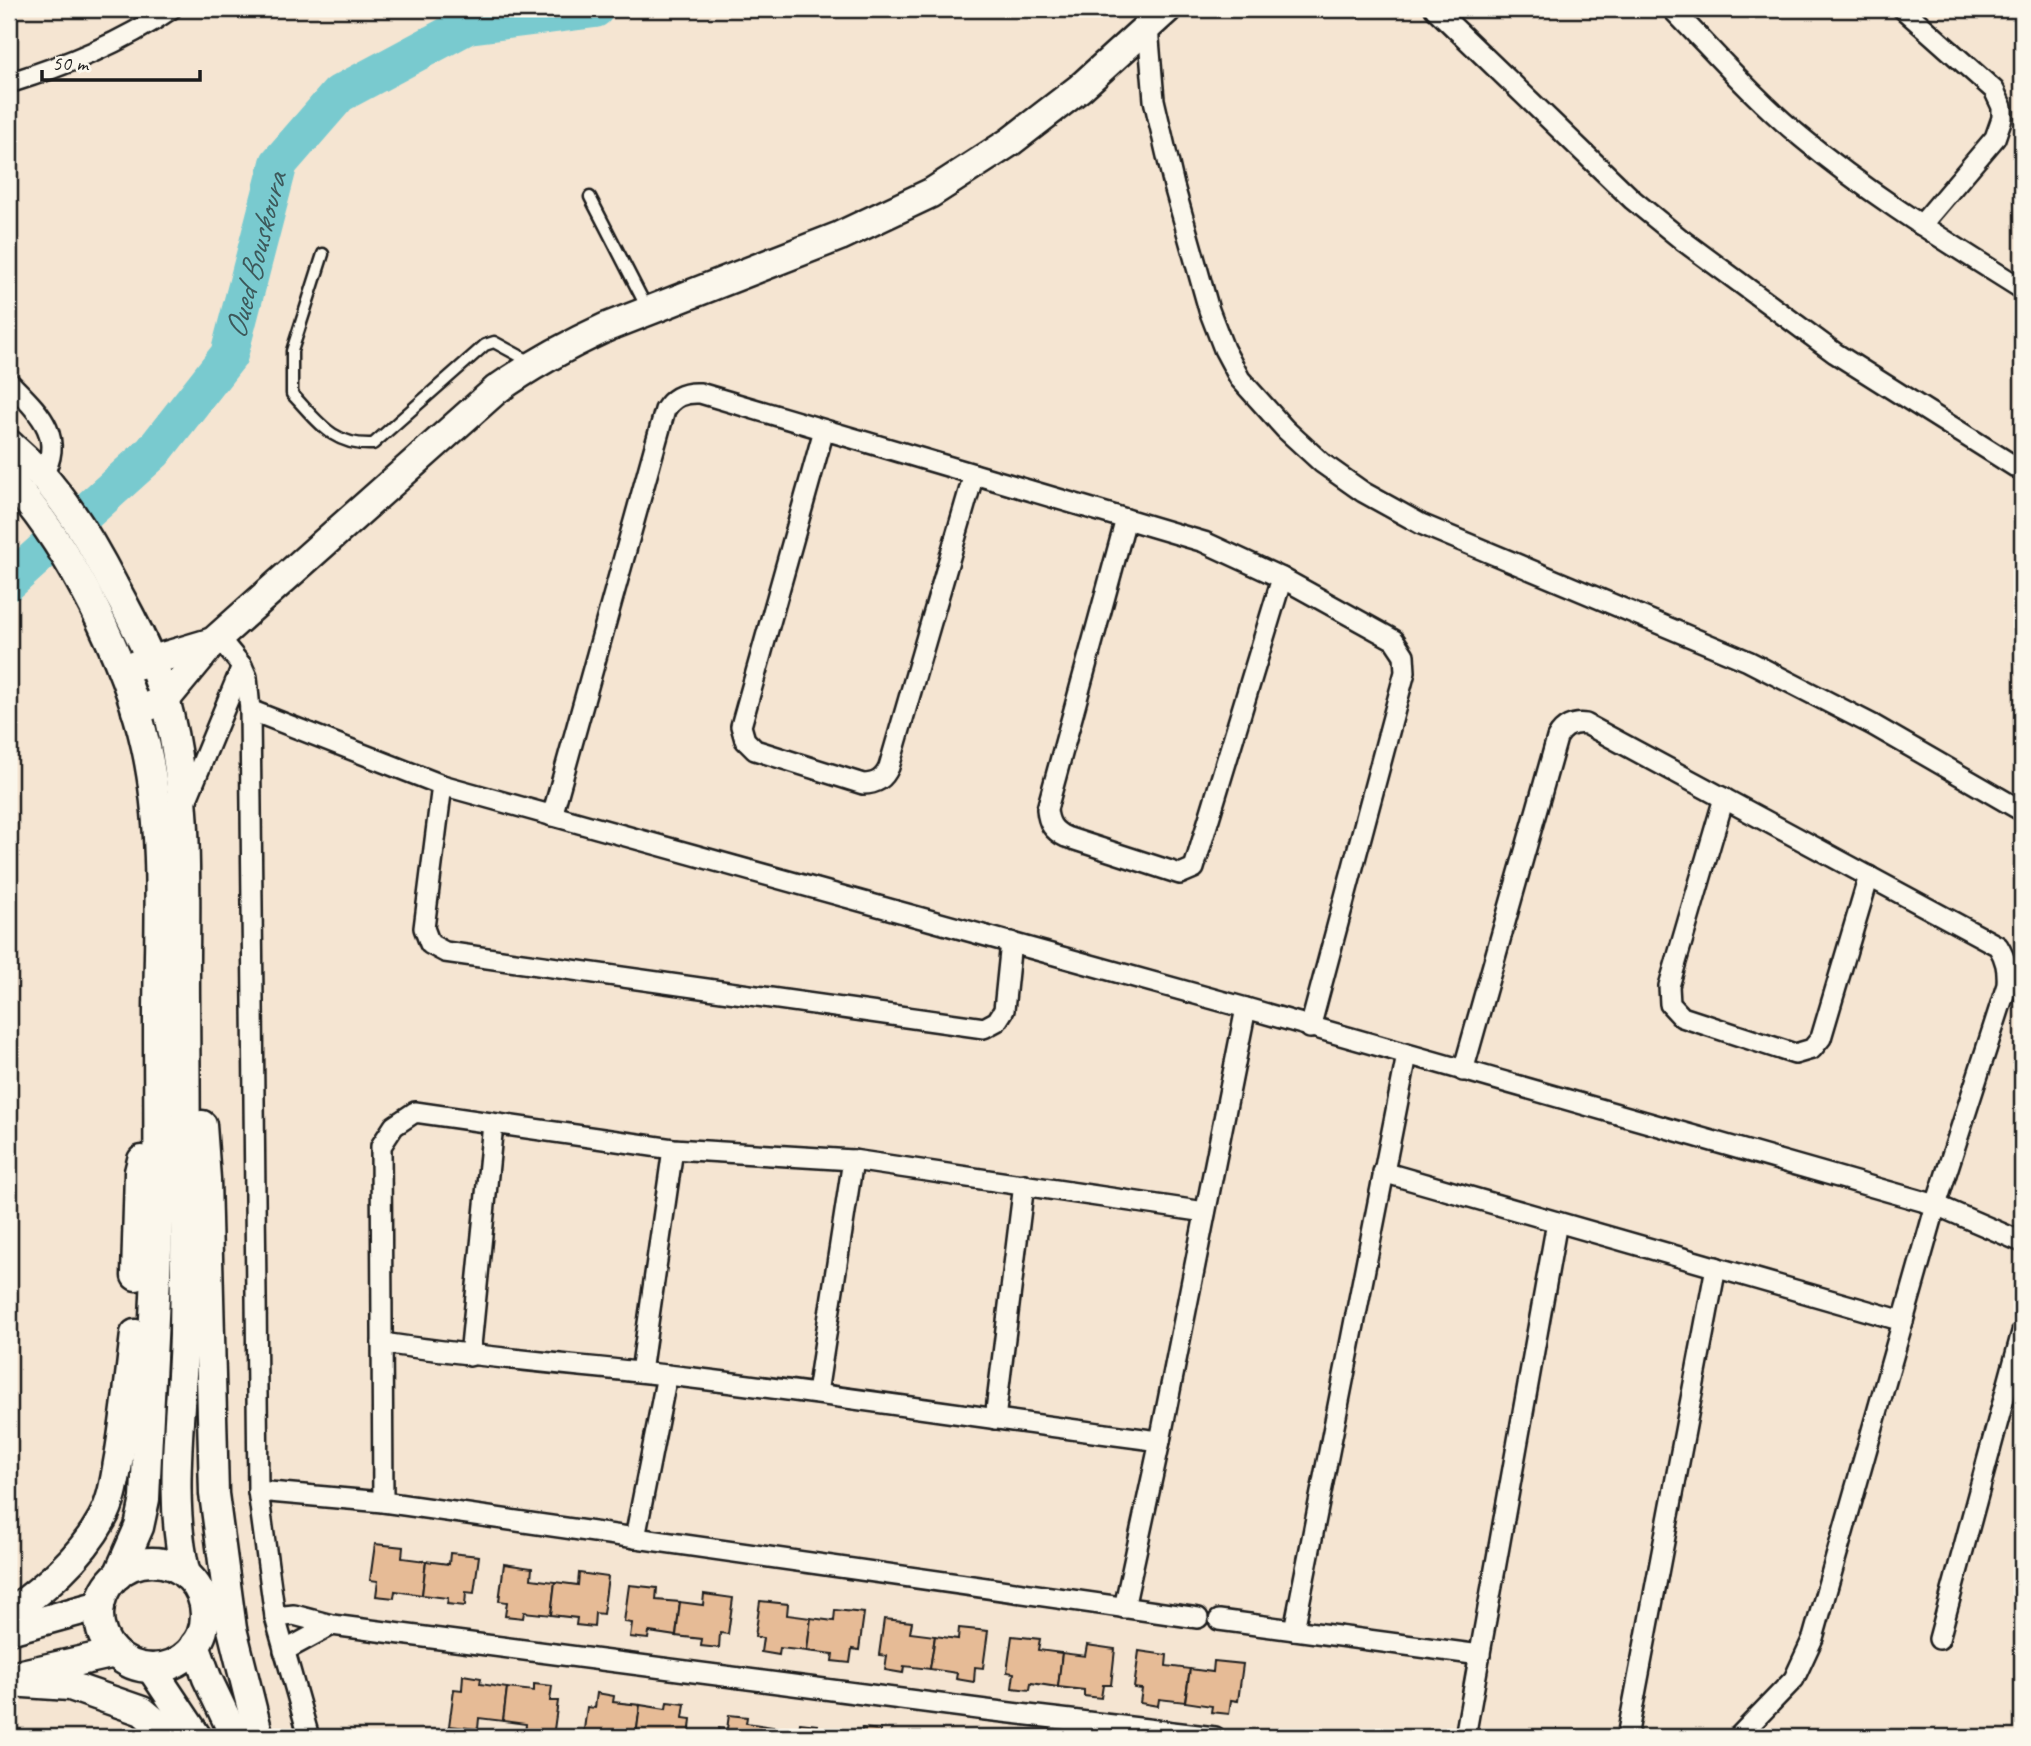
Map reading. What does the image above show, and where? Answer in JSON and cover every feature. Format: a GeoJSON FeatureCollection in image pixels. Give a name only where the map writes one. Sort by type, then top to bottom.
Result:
{"type":"FeatureCollection","features":[{"type":"Feature","properties":{"kind":"main road"},"geometry":{"type":"LineString","coordinates":[[136,711],[165,700],[216,639],[496,390],[534,364],[570,344],[840,236],[931,193],[1010,142],[1080,88],[1158,18]]}},
{"type":"Feature","properties":{"kind":"main road"},"geometry":{"type":"LineString","coordinates":[[9,444],[42,476],[68,507],[105,568],[151,660],[165,700],[177,766],[182,812],[185,1035],[184,1335],[176,1498],[180,1551],[186,1575]]}},
{"type":"Feature","properties":{"kind":"main road"},"geometry":{"type":"LineString","coordinates":[[9,480],[47,528],[85,589],[122,670],[136,711],[146,747],[154,794],[159,873],[158,1223],[145,1499],[139,1527],[118,1575],[107,1588],[100,1605],[99,1622],[102,1634],[115,1653],[134,1665],[151,1668],[176,1662],[195,1645],[203,1628],[204,1608],[198,1590],[186,1575],[168,1565],[135,1565],[118,1575]]}},
{"type":"Feature","properties":{"kind":"main road"},"geometry":{"type":"LineString","coordinates":[[122,670],[216,639]]}},
{"type":"Feature","properties":{"kind":"main road"},"geometry":{"type":"LineString","coordinates":[[185,1035],[197,1074],[206,1179],[214,1494],[232,1629],[259,1737]]}},
{"type":"Feature","properties":{"kind":"main road"},"geometry":{"type":"LineString","coordinates":[[9,1614],[50,1583],[75,1558],[103,1519],[113,1491],[135,1334],[139,1172],[158,1111]]}},
{"type":"Feature","properties":{"kind":"main road"},"geometry":{"type":"LineString","coordinates":[[9,1630],[100,1605]]}},
{"type":"Feature","properties":{"kind":"main road"},"geometry":{"type":"LineString","coordinates":[[195,1645],[207,1678],[235,1737]]}},
{"type":"Feature","properties":{"kind":"main road"},"geometry":{"type":"LineString","coordinates":[[9,1680],[115,1653]]}},
{"type":"Feature","properties":{"kind":"main road"},"geometry":{"type":"LineString","coordinates":[[151,1668],[197,1737]]}},
{"type":"Feature","properties":{"kind":"main road"},"geometry":{"type":"LineString","coordinates":[[9,1680],[70,1686],[142,1711],[173,1737]]}},
{"type":"Feature","properties":{"kind":"street"},"geometry":{"type":"LineString","coordinates":[[9,83],[98,50],[133,33],[171,9]]}},
{"type":"Feature","properties":{"kind":"street"},"geometry":{"type":"LineString","coordinates":[[1435,9],[1633,200],[1682,240],[1835,353],[2022,471]]}},
{"type":"Feature","properties":{"kind":"street"},"geometry":{"type":"LineString","coordinates":[[1672,9],[1748,89],[1798,135],[1857,182],[2022,289]]}},
{"type":"Feature","properties":{"kind":"street"},"geometry":{"type":"LineString","coordinates":[[1903,9],[1994,90],[2002,107],[2002,118],[1995,138],[1922,225]]}},
{"type":"Feature","properties":{"kind":"street"},"geometry":{"type":"LineString","coordinates":[[1158,18],[1154,100],[1174,186],[1209,310],[1224,349],[1240,379],[1285,429],[1322,463],[1363,492],[1421,524],[1748,661],[1873,725],[2022,811]]}},
{"type":"Feature","properties":{"kind":"street"},"geometry":{"type":"LineString","coordinates":[[9,382],[36,411],[49,431],[50,456],[42,476]]}},
{"type":"Feature","properties":{"kind":"street"},"geometry":{"type":"LineString","coordinates":[[552,816],[665,410],[682,395],[699,393],[1204,542],[1282,578],[1387,636],[1400,647],[1406,663],[1405,672],[1310,1028]]}},
{"type":"Feature","properties":{"kind":"street"},"geometry":{"type":"LineString","coordinates":[[824,430],[741,726],[745,740],[755,750],[863,784],[877,782],[887,774],[890,767],[974,474]]}},
{"type":"Feature","properties":{"kind":"street"},"geometry":{"type":"LineString","coordinates":[[1126,519],[1047,810],[1054,829],[1066,837],[1180,874],[1194,868],[1282,578]]}},
{"type":"Feature","properties":{"kind":"street"},"geometry":{"type":"LineString","coordinates":[[216,639],[242,666],[247,677],[250,710],[258,1491],[275,1617],[309,1737]]}},
{"type":"Feature","properties":{"kind":"street"},"geometry":{"type":"LineString","coordinates":[[182,812],[242,666]]}},
{"type":"Feature","properties":{"kind":"street"},"geometry":{"type":"LineString","coordinates":[[250,710],[442,785],[1246,1008],[1936,1205],[2022,1242]]}},
{"type":"Feature","properties":{"kind":"street"},"geometry":{"type":"LineString","coordinates":[[1463,1071],[1560,732],[1572,724],[1586,724],[1998,946],[2006,962],[2007,985],[1936,1205],[1808,1652],[1785,1691],[1738,1737]]}},
{"type":"Feature","properties":{"kind":"street"},"geometry":{"type":"LineString","coordinates":[[442,785],[424,928],[430,944],[445,952],[984,1028],[997,1021],[1004,1010],[1011,942]]}},
{"type":"Feature","properties":{"kind":"street"},"geometry":{"type":"LineString","coordinates":[[1724,798],[1669,986],[1671,1004],[1682,1017],[1795,1054],[1812,1049],[1821,1038],[1869,876]]}},
{"type":"Feature","properties":{"kind":"street"},"geometry":{"type":"LineString","coordinates":[[1124,1608],[1246,1008]]}},
{"type":"Feature","properties":{"kind":"street"},"geometry":{"type":"LineString","coordinates":[[1294,1630],[1406,1055]]}},
{"type":"Feature","properties":{"kind":"street"},"geometry":{"type":"LineString","coordinates":[[383,1502],[381,1146],[394,1126],[415,1112],[673,1149],[853,1160],[1205,1212]]}},
{"type":"Feature","properties":{"kind":"street"},"geometry":{"type":"LineString","coordinates":[[470,1356],[493,1124]]}},
{"type":"Feature","properties":{"kind":"street"},"geometry":{"type":"LineString","coordinates":[[641,1372],[673,1149]]}},
{"type":"Feature","properties":{"kind":"street"},"geometry":{"type":"LineString","coordinates":[[817,1393],[853,1160]]}},
{"type":"Feature","properties":{"kind":"street"},"geometry":{"type":"LineString","coordinates":[[1383,1172],[1903,1321]]}},
{"type":"Feature","properties":{"kind":"street"},"geometry":{"type":"LineString","coordinates":[[995,1419],[1024,1184]]}},
{"type":"Feature","properties":{"kind":"street"},"geometry":{"type":"LineString","coordinates":[[1465,1737],[1557,1222]]}},
{"type":"Feature","properties":{"kind":"street"},"geometry":{"type":"LineString","coordinates":[[1627,1737],[1716,1267]]}},
{"type":"Feature","properties":{"kind":"street"},"geometry":{"type":"LineString","coordinates":[[1939,1639],[2022,1332]]}},
{"type":"Feature","properties":{"kind":"street"},"geometry":{"type":"LineString","coordinates":[[382,1343],[470,1356],[641,1372],[817,1393],[1160,1441]]}},
{"type":"Feature","properties":{"kind":"street"},"geometry":{"type":"LineString","coordinates":[[635,1538],[667,1375]]}},
{"type":"Feature","properties":{"kind":"street"},"geometry":{"type":"LineString","coordinates":[[258,1491],[383,1502],[1199,1618]]}},
{"type":"Feature","properties":{"kind":"street"},"geometry":{"type":"LineString","coordinates":[[275,1617],[294,1615],[332,1625],[1215,1737]]}},
{"type":"Feature","properties":{"kind":"street"},"geometry":{"type":"LineString","coordinates":[[1219,1620],[1480,1655]]}},
{"type":"Feature","properties":{"kind":"street"},"geometry":{"type":"LineString","coordinates":[[284,1651],[332,1625]]}},
{"type":"Feature","properties":{"kind":"lane"},"geometry":{"type":"LineString","coordinates":[[590,197],[649,311]]}},
{"type":"Feature","properties":{"kind":"lane"},"geometry":{"type":"LineString","coordinates":[[323,254],[292,351],[292,394],[329,433],[354,445],[373,444],[485,345],[494,342],[534,364]]}},
{"type":"Feature","properties":{"kind":"building"},"geometry":{"type":"Polygon","coordinates":[[[375,1544],[403,1547],[402,1558],[426,1561],[422,1595],[395,1591],[394,1598],[376,1596],[378,1581],[370,1580],[375,1544]]]}},
{"type":"Feature","properties":{"kind":"building"},"geometry":{"type":"Polygon","coordinates":[[[450,1553],[479,1556],[474,1593],[466,1592],[465,1606],[447,1604],[448,1598],[422,1595],[426,1561],[449,1564],[450,1553]]]}},
{"type":"Feature","properties":{"kind":"building"},"geometry":{"type":"Polygon","coordinates":[[[504,1564],[532,1568],[531,1579],[555,1582],[551,1615],[524,1612],[523,1618],[505,1616],[507,1602],[499,1601],[504,1564]]]}},
{"type":"Feature","properties":{"kind":"building"},"geometry":{"type":"Polygon","coordinates":[[[579,1573],[608,1577],[603,1614],[595,1613],[594,1627],[576,1625],[577,1618],[551,1615],[555,1582],[578,1585],[579,1573]]]}},
{"type":"Feature","properties":{"kind":"building"},"geometry":{"type":"Polygon","coordinates":[[[629,1585],[657,1588],[656,1600],[680,1602],[676,1636],[649,1632],[648,1639],[630,1637],[632,1623],[624,1622],[629,1585]]]}},
{"type":"Feature","properties":{"kind":"building"},"geometry":{"type":"Polygon","coordinates":[[[704,1594],[733,1598],[728,1634],[720,1633],[719,1648],[701,1646],[702,1639],[676,1636],[680,1602],[703,1605],[704,1594]]]}},
{"type":"Feature","properties":{"kind":"building"},"geometry":{"type":"Polygon","coordinates":[[[760,1601],[788,1604],[787,1615],[811,1618],[807,1651],[780,1648],[779,1655],[761,1652],[763,1638],[755,1637],[760,1601]]]}},
{"type":"Feature","properties":{"kind":"building"},"geometry":{"type":"Polygon","coordinates":[[[835,1610],[864,1613],[859,1650],[852,1649],[850,1663],[832,1661],[833,1654],[807,1651],[811,1618],[834,1621],[835,1610]]]}},
{"type":"Feature","properties":{"kind":"building"},"geometry":{"type":"Polygon","coordinates":[[[884,1619],[912,1622],[910,1633],[935,1636],[930,1669],[904,1666],[903,1673],[885,1670],[887,1656],[879,1655],[884,1619]]]}},
{"type":"Feature","properties":{"kind":"building"},"geometry":{"type":"Polygon","coordinates":[[[959,1628],[988,1631],[983,1668],[975,1667],[974,1682],[956,1679],[957,1673],[930,1669],[935,1636],[958,1639],[959,1628]]]}},
{"type":"Feature","properties":{"kind":"building"},"geometry":{"type":"Polygon","coordinates":[[[1012,1636],[1040,1639],[1038,1650],[1062,1653],[1058,1687],[1031,1683],[1030,1690],[1012,1688],[1014,1673],[1007,1672],[1012,1636]]]}},
{"type":"Feature","properties":{"kind":"building"},"geometry":{"type":"Polygon","coordinates":[[[1087,1645],[1115,1649],[1111,1685],[1103,1685],[1101,1698],[1084,1696],[1084,1690],[1058,1687],[1062,1653],[1085,1656],[1087,1645]]]}},
{"type":"Feature","properties":{"kind":"building"},"geometry":{"type":"Polygon","coordinates":[[[1139,1651],[1167,1655],[1166,1666],[1190,1669],[1185,1702],[1159,1699],[1158,1706],[1140,1703],[1142,1689],[1134,1688],[1139,1651]]]}},
{"type":"Feature","properties":{"kind":"building"},"geometry":{"type":"Polygon","coordinates":[[[1214,1661],[1243,1664],[1238,1701],[1231,1700],[1229,1714],[1211,1712],[1212,1706],[1185,1702],[1190,1669],[1213,1672],[1214,1661]]]}},
{"type":"Feature","properties":{"kind":"building"},"geometry":{"type":"Polygon","coordinates":[[[463,1675],[481,1678],[480,1684],[507,1688],[503,1721],[479,1718],[478,1729],[449,1726],[454,1689],[462,1690],[463,1675]]]}},
{"type":"Feature","properties":{"kind":"building"},"geometry":{"type":"Polygon","coordinates":[[[534,1684],[552,1686],[550,1701],[558,1701],[553,1737],[525,1735],[526,1724],[503,1721],[507,1688],[534,1691],[534,1684]]]}},
{"type":"Feature","properties":{"kind":"building"},"geometry":{"type":"Polygon","coordinates":[[[597,1693],[614,1696],[613,1702],[640,1705],[636,1737],[583,1737],[587,1707],[595,1708],[597,1693]]]}},
{"type":"Feature","properties":{"kind":"building"},"geometry":{"type":"Polygon","coordinates":[[[667,1702],[685,1704],[683,1718],[691,1719],[689,1737],[636,1737],[640,1705],[666,1709],[667,1702]]]}},
{"type":"Feature","properties":{"kind":"building"},"geometry":{"type":"Polygon","coordinates":[[[729,1715],[747,1717],[746,1723],[773,1727],[771,1737],[718,1737],[719,1728],[727,1729],[729,1715]]]}},
{"type":"Feature","properties":{"kind":"building"},"geometry":{"type":"Polygon","coordinates":[[[800,1723],[817,1725],[816,1737],[771,1737],[773,1727],[799,1730],[800,1723]]]}},
{"type":"Feature","properties":{"kind":"building"},"geometry":{"type":"Polygon","coordinates":[[[862,1728],[880,1730],[880,1737],[861,1737],[862,1728]]]}},
{"type":"Feature","properties":{"kind":"waterway","name":"Oued Bouskoura"},"geometry":{"type":"LineString","coordinates":[[9,582],[153,452],[229,355],[279,163],[339,94],[468,25],[595,9]]}}]}
